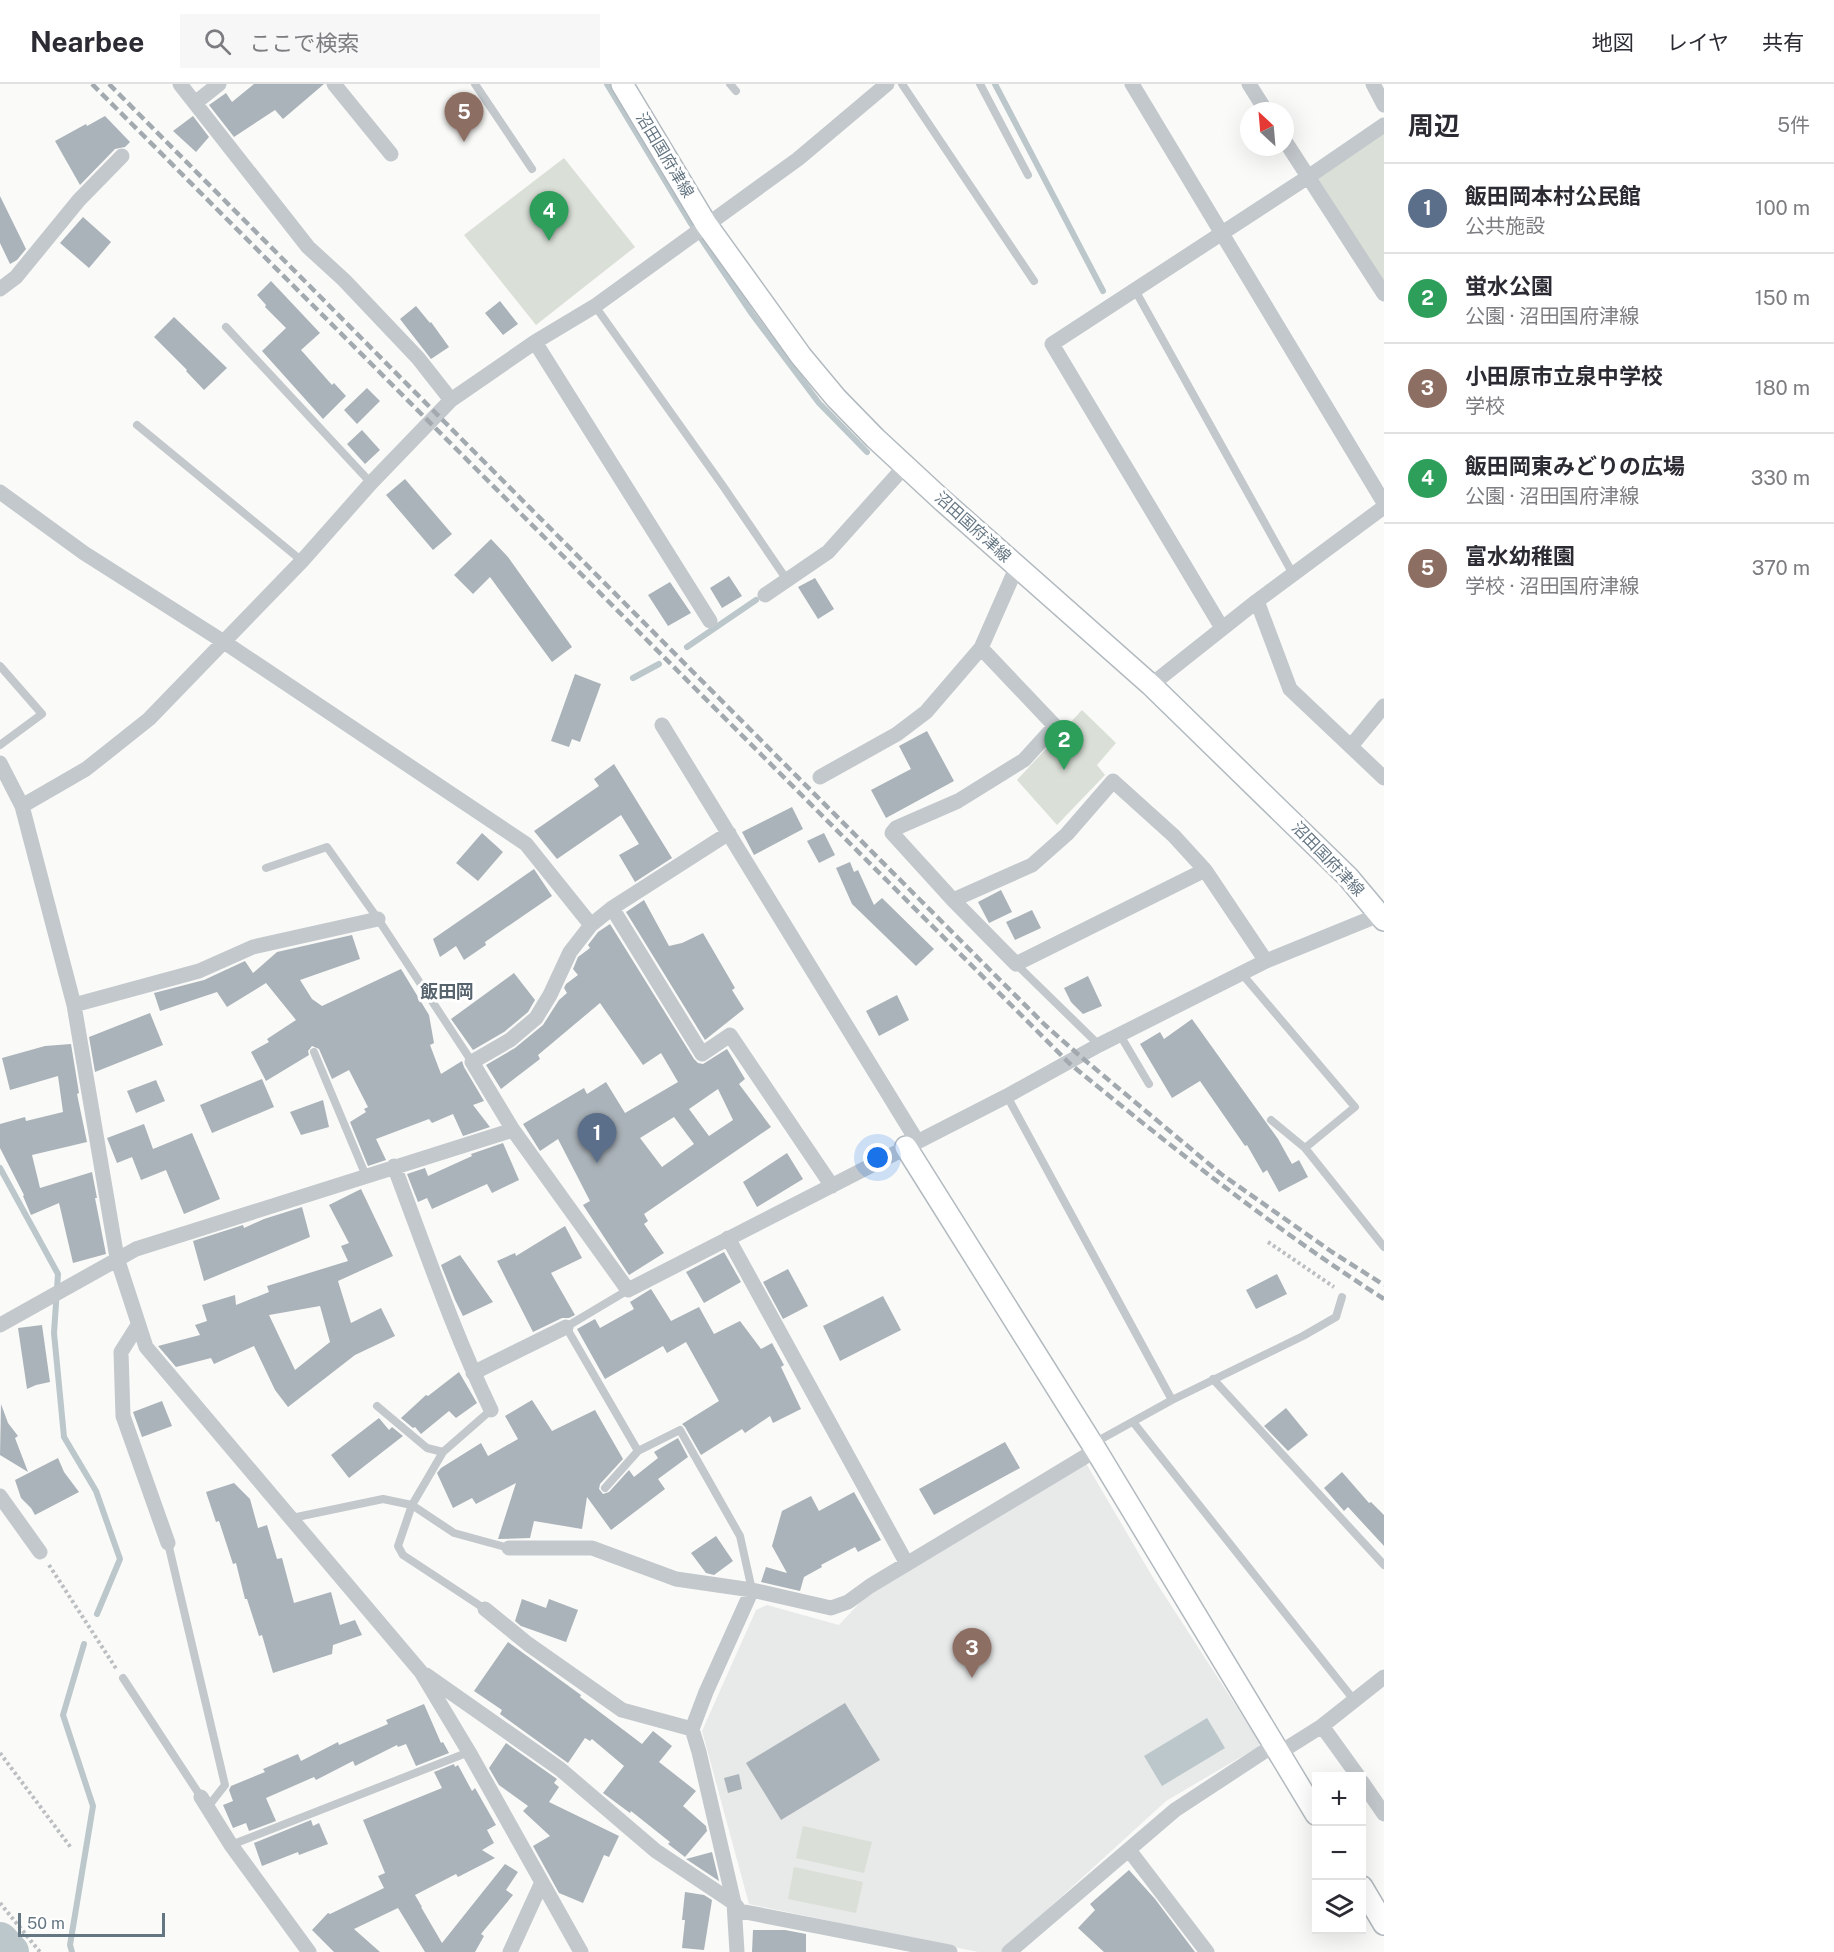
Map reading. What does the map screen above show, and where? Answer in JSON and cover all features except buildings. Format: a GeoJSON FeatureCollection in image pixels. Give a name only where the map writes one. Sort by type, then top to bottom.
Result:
{"type":"FeatureCollection","features":[{"type":"Feature","properties":{"kind":"main road","name":"沼田国府津線"},"geometry":{"type":"LineString","coordinates":[[622,84],[706,224],[817,376],[855,418],[1151,685],[1348,877],[1382,917]]}},
{"type":"Feature","properties":{"kind":"main road"},"geometry":{"type":"LineString","coordinates":[[912,1144],[1312,1806]]}},
{"type":"Feature","properties":{"kind":"main road"},"geometry":{"type":"LineString","coordinates":[[1366,1894],[1384,1924]]}},
{"type":"Feature","properties":{"kind":"street"},"geometry":{"type":"LineString","coordinates":[[180,84],[308,247],[344,280],[409,349],[451,400]]}},
{"type":"Feature","properties":{"kind":"street"},"geometry":{"type":"LineString","coordinates":[[195,103],[219,84]]}},
{"type":"Feature","properties":{"kind":"street"},"geometry":{"type":"LineString","coordinates":[[334,84],[392,154]]}},
{"type":"Feature","properties":{"kind":"street"},"geometry":{"type":"LineString","coordinates":[[22,806],[86,769],[149,719],[302,561],[371,483],[451,400],[535,342],[595,306],[798,159],[887,84]]}},
{"type":"Feature","properties":{"kind":"street"},"geometry":{"type":"LineString","coordinates":[[1132,84],[1384,505],[1151,685]]}},
{"type":"Feature","properties":{"kind":"street"},"geometry":{"type":"LineString","coordinates":[[1249,84],[1260,102]]}},
{"type":"Feature","properties":{"kind":"street"},"geometry":{"type":"LineString","coordinates":[[1373,84],[1384,105]]}},
{"type":"Feature","properties":{"kind":"street"},"geometry":{"type":"LineString","coordinates":[[1222,628],[1052,344],[1384,125]]}},
{"type":"Feature","properties":{"kind":"street"},"geometry":{"type":"LineString","coordinates":[[1294,155],[1384,294]]}},
{"type":"Feature","properties":{"kind":"street"},"geometry":{"type":"LineString","coordinates":[[0,290],[16,277],[79,200],[122,156]]}},
{"type":"Feature","properties":{"kind":"street"},"geometry":{"type":"LineString","coordinates":[[535,342],[710,621]]}},
{"type":"Feature","properties":{"kind":"street"},"geometry":{"type":"LineString","coordinates":[[765,595],[828,552],[906,465]]}},
{"type":"Feature","properties":{"kind":"street"},"geometry":{"type":"LineString","coordinates":[[0,492],[84,553],[225,642],[526,844],[591,925]]}},
{"type":"Feature","properties":{"kind":"street"},"geometry":{"type":"LineString","coordinates":[[820,777],[897,734],[926,712],[981,648],[1017,566]]}},
{"type":"Feature","properties":{"kind":"street"},"geometry":{"type":"LineString","coordinates":[[1257,601],[1290,689],[1384,778]]}},
{"type":"Feature","properties":{"kind":"street"},"geometry":{"type":"LineString","coordinates":[[981,648],[1054,726],[1024,760],[958,801],[896,828],[892,833],[1016,964],[1205,870]]}},
{"type":"Feature","properties":{"kind":"street"},"geometry":{"type":"LineString","coordinates":[[1351,746],[1384,706]]}},
{"type":"Feature","properties":{"kind":"street"},"geometry":{"type":"LineString","coordinates":[[662,725],[729,833],[912,1144]]}},
{"type":"Feature","properties":{"kind":"street"},"geometry":{"type":"LineString","coordinates":[[0,763],[22,806],[74,1005],[117,1258],[146,1347],[157,1363],[421,1672],[469,1752],[581,1952]]}},
{"type":"Feature","properties":{"kind":"street"},"geometry":{"type":"LineString","coordinates":[[953,900],[1032,865],[1067,834],[1113,781],[1174,836],[1205,870],[1266,961]]}},
{"type":"Feature","properties":{"kind":"street"},"geometry":{"type":"LineString","coordinates":[[729,833],[612,908],[591,925],[570,952],[550,995],[536,1018],[510,1040],[472,1062],[513,1130],[628,1290],[1007,1096],[1099,1045],[1266,961],[1382,917]]}},
{"type":"Feature","properties":{"kind":"street"},"geometry":{"type":"LineString","coordinates":[[612,908],[702,1054],[730,1035],[832,1186]]}},
{"type":"Feature","properties":{"kind":"street"},"geometry":{"type":"LineString","coordinates":[[74,1005],[200,971],[253,947],[378,920]]}},
{"type":"Feature","properties":{"kind":"street"},"geometry":{"type":"LineString","coordinates":[[0,1325],[136,1249],[513,1130]]}},
{"type":"Feature","properties":{"kind":"street"},"geometry":{"type":"LineString","coordinates":[[394,1166],[473,1373],[491,1410]]}},
{"type":"Feature","properties":{"kind":"street"},"geometry":{"type":"LineString","coordinates":[[728,1238],[907,1564]]}},
{"type":"Feature","properties":{"kind":"street"},"geometry":{"type":"LineString","coordinates":[[138,1325],[121,1352],[123,1416],[168,1543]]}},
{"type":"Feature","properties":{"kind":"street"},"geometry":{"type":"LineString","coordinates":[[473,1373],[566,1328]]}},
{"type":"Feature","properties":{"kind":"street"},"geometry":{"type":"LineString","coordinates":[[509,1548],[592,1548],[676,1579],[752,1590],[831,1608],[848,1602],[870,1586],[1095,1447]]}},
{"type":"Feature","properties":{"kind":"street"},"geometry":{"type":"LineString","coordinates":[[0,1496],[40,1552]]}},
{"type":"Feature","properties":{"kind":"street"},"geometry":{"type":"LineString","coordinates":[[737,1952],[734,1903],[692,1729],[706,1692],[752,1590]]}},
{"type":"Feature","properties":{"kind":"street"},"geometry":{"type":"LineString","coordinates":[[484,1609],[528,1644],[622,1710],[692,1729]]}},
{"type":"Feature","properties":{"kind":"street"},"geometry":{"type":"LineString","coordinates":[[421,1672],[560,1769],[656,1851],[734,1903],[740,1911],[950,1952]]}},
{"type":"Feature","properties":{"kind":"street"},"geometry":{"type":"LineString","coordinates":[[1009,1952],[1175,1810],[1276,1749],[1322,1726],[1384,1677]]}},
{"type":"Feature","properties":{"kind":"street"},"geometry":{"type":"LineString","coordinates":[[1322,1726],[1355,1772]]}},
{"type":"Feature","properties":{"kind":"street"},"geometry":{"type":"LineString","coordinates":[[1366,1788],[1384,1814]]}},
{"type":"Feature","properties":{"kind":"street"},"geometry":{"type":"LineString","coordinates":[[204,1802],[231,1845],[309,1952]]}},
{"type":"Feature","properties":{"kind":"street"},"geometry":{"type":"LineString","coordinates":[[1129,1850],[1207,1952]]}},
{"type":"Feature","properties":{"kind":"street"},"geometry":{"type":"LineString","coordinates":[[510,1952],[542,1882]]}},
{"type":"Feature","properties":{"kind":"lane"},"geometry":{"type":"LineString","coordinates":[[475,84],[532,169]]}},
{"type":"Feature","properties":{"kind":"lane"},"geometry":{"type":"LineString","coordinates":[[730,84],[736,91]]}},
{"type":"Feature","properties":{"kind":"lane"},"geometry":{"type":"LineString","coordinates":[[902,84],[1034,281]]}},
{"type":"Feature","properties":{"kind":"lane"},"geometry":{"type":"LineString","coordinates":[[980,84],[1028,175]]}},
{"type":"Feature","properties":{"kind":"lane"},"geometry":{"type":"LineString","coordinates":[[1135,290],[1294,575]]}},
{"type":"Feature","properties":{"kind":"lane"},"geometry":{"type":"LineString","coordinates":[[595,306],[723,486],[786,580]]}},
{"type":"Feature","properties":{"kind":"lane"},"geometry":{"type":"LineString","coordinates":[[226,327],[371,483]]}},
{"type":"Feature","properties":{"kind":"lane"},"geometry":{"type":"LineString","coordinates":[[137,425],[302,561]]}},
{"type":"Feature","properties":{"kind":"lane"},"geometry":{"type":"LineString","coordinates":[[0,666],[42,714],[0,746]]}},
{"type":"Feature","properties":{"kind":"lane"},"geometry":{"type":"LineString","coordinates":[[266,868],[327,847],[472,1062]]}},
{"type":"Feature","properties":{"kind":"lane"},"geometry":{"type":"LineString","coordinates":[[1016,964],[1099,1045]]}},
{"type":"Feature","properties":{"kind":"lane"},"geometry":{"type":"LineString","coordinates":[[1242,974],[1355,1107],[1305,1148]]}},
{"type":"Feature","properties":{"kind":"lane"},"geometry":{"type":"LineString","coordinates":[[1120,1035],[1149,1084]]}},
{"type":"Feature","properties":{"kind":"lane"},"geometry":{"type":"LineString","coordinates":[[314,1052],[366,1176]]}},
{"type":"Feature","properties":{"kind":"lane"},"geometry":{"type":"LineString","coordinates":[[1007,1096],[1172,1400]]}},
{"type":"Feature","properties":{"kind":"lane"},"geometry":{"type":"LineString","coordinates":[[1271,1120],[1305,1148],[1384,1247]]}},
{"type":"Feature","properties":{"kind":"lane"},"geometry":{"type":"LineString","coordinates":[[628,1290],[566,1328],[638,1451]]}},
{"type":"Feature","properties":{"kind":"lane"},"geometry":{"type":"LineString","coordinates":[[1095,1447],[1172,1400],[1303,1336],[1336,1317],[1342,1297]]}},
{"type":"Feature","properties":{"kind":"lane"},"geometry":{"type":"LineString","coordinates":[[1213,1379],[1384,1565]]}},
{"type":"Feature","properties":{"kind":"lane"},"geometry":{"type":"LineString","coordinates":[[377,1407],[427,1448],[443,1452]]}},
{"type":"Feature","properties":{"kind":"lane"},"geometry":{"type":"LineString","coordinates":[[484,1609],[403,1555],[398,1546],[412,1505],[443,1452],[491,1410]]}},
{"type":"Feature","properties":{"kind":"lane"},"geometry":{"type":"LineString","coordinates":[[1133,1422],[1354,1700]]}},
{"type":"Feature","properties":{"kind":"lane"},"geometry":{"type":"LineString","coordinates":[[605,1488],[638,1451],[680,1430],[740,1536],[752,1590]]}},
{"type":"Feature","properties":{"kind":"lane"},"geometry":{"type":"LineString","coordinates":[[291,1519],[383,1499],[412,1505],[454,1533],[509,1548]]}},
{"type":"Feature","properties":{"kind":"lane"},"geometry":{"type":"LineString","coordinates":[[123,1678],[204,1802],[225,1785],[168,1543]]}},
{"type":"Feature","properties":{"kind":"lane"},"geometry":{"type":"LineString","coordinates":[[231,1845],[469,1752]]}},
{"type":"Feature","properties":{"kind":"path"},"geometry":{"type":"LineString","coordinates":[[1268,1242],[1337,1288],[1342,1297]]}},
{"type":"Feature","properties":{"kind":"path"},"geometry":{"type":"LineString","coordinates":[[40,1552],[123,1678]]}},
{"type":"Feature","properties":{"kind":"path"},"geometry":{"type":"LineString","coordinates":[[0,1753],[72,1849]]}},
{"type":"Feature","properties":{"kind":"path"},"geometry":{"type":"LineString","coordinates":[[0,1902],[40,1952]]}},
{"type":"Feature","properties":{"kind":"shaded area"},"geometry":{"type":"Polygon","coordinates":[[[1384,133],[1384,282],[1316,175],[1384,133]]]}},
{"type":"Feature","properties":{"kind":"shaded area"},"geometry":{"type":"Polygon","coordinates":[[[564,158],[635,247],[536,325],[464,235],[564,158]]]}},
{"type":"Feature","properties":{"kind":"shaded area"},"geometry":{"type":"Polygon","coordinates":[[[1082,710],[1116,743],[1097,765],[1105,775],[1057,825],[1017,780],[1082,710]]]}},
{"type":"Feature","properties":{"kind":"shaded area"},"geometry":{"type":"Polygon","coordinates":[[[1080,1453],[1152,1576],[1260,1743],[1258,1747],[1166,1801],[1001,1952],[978,1952],[749,1904],[702,1731],[756,1610],[767,1605],[839,1625],[875,1586],[1080,1453]]]}},
{"type":"Feature","properties":{"kind":"shaded area"},"geometry":{"type":"Polygon","coordinates":[[[1207,1718],[1225,1748],[1162,1786],[1144,1756],[1207,1718]]]}},
{"type":"Feature","properties":{"kind":"shaded area"},"geometry":{"type":"Polygon","coordinates":[[[803,1826],[872,1842],[864,1873],[796,1858],[803,1826]]]}},
{"type":"Feature","properties":{"kind":"shaded area"},"geometry":{"type":"Polygon","coordinates":[[[794,1867],[863,1882],[856,1913],[788,1899],[794,1867]]]}},
{"type":"Feature","properties":{"kind":"waterway"},"geometry":{"type":"LineString","coordinates":[[607,84],[690,222],[752,314],[819,403],[867,452]]}},
{"type":"Feature","properties":{"kind":"waterway"},"geometry":{"type":"LineString","coordinates":[[995,84],[1103,291]]}},
{"type":"Feature","properties":{"kind":"waterway"},"geometry":{"type":"LineString","coordinates":[[687,647],[756,600]]}},
{"type":"Feature","properties":{"kind":"waterway"},"geometry":{"type":"LineString","coordinates":[[633,678],[659,664]]}},
{"type":"Feature","properties":{"kind":"waterway"},"geometry":{"type":"LineString","coordinates":[[0,1168],[58,1274],[54,1333],[64,1437],[96,1491],[120,1559],[97,1614]]}},
{"type":"Feature","properties":{"kind":"waterway"},"geometry":{"type":"LineString","coordinates":[[72,1952],[70,1945],[93,1806],[63,1715],[84,1644]]}},
{"type":"Feature","properties":{"kind":"waterway"},"geometry":{"type":"LineString","coordinates":[[0,1940],[11,1952]]}},
{"type":"Feature","properties":{"kind":"railway"},"geometry":{"type":"LineString","coordinates":[[92,84],[1069,1063],[1223,1186],[1302,1244],[1384,1299]]}},
{"type":"Feature","properties":{"kind":"railway"},"geometry":{"type":"LineString","coordinates":[[109,84],[1045,1025],[1221,1174],[1332,1252],[1384,1285]]}},
{"type":"Feature","properties":{"kind":"place","name":"富水幼稚園"},"geometry":{"type":"Point","coordinates":[464,142]}},
{"type":"Feature","properties":{"kind":"place","name":"飯田岡東みどりの広場"},"geometry":{"type":"Point","coordinates":[549,241]}},
{"type":"Feature","properties":{"kind":"place","name":"蛍水公園"},"geometry":{"type":"Point","coordinates":[1064,770]}},
{"type":"Feature","properties":{"kind":"place","name":"飯田岡本村公民館"},"geometry":{"type":"Point","coordinates":[597,1163]}},
{"type":"Feature","properties":{"kind":"place","name":"小田原市立泉中学校"},"geometry":{"type":"Point","coordinates":[972,1678]}},
{"type":"Feature","properties":{"kind":"district","name":"飯田岡"},"geometry":{"type":"Point","coordinates":[447,991]}}]}
